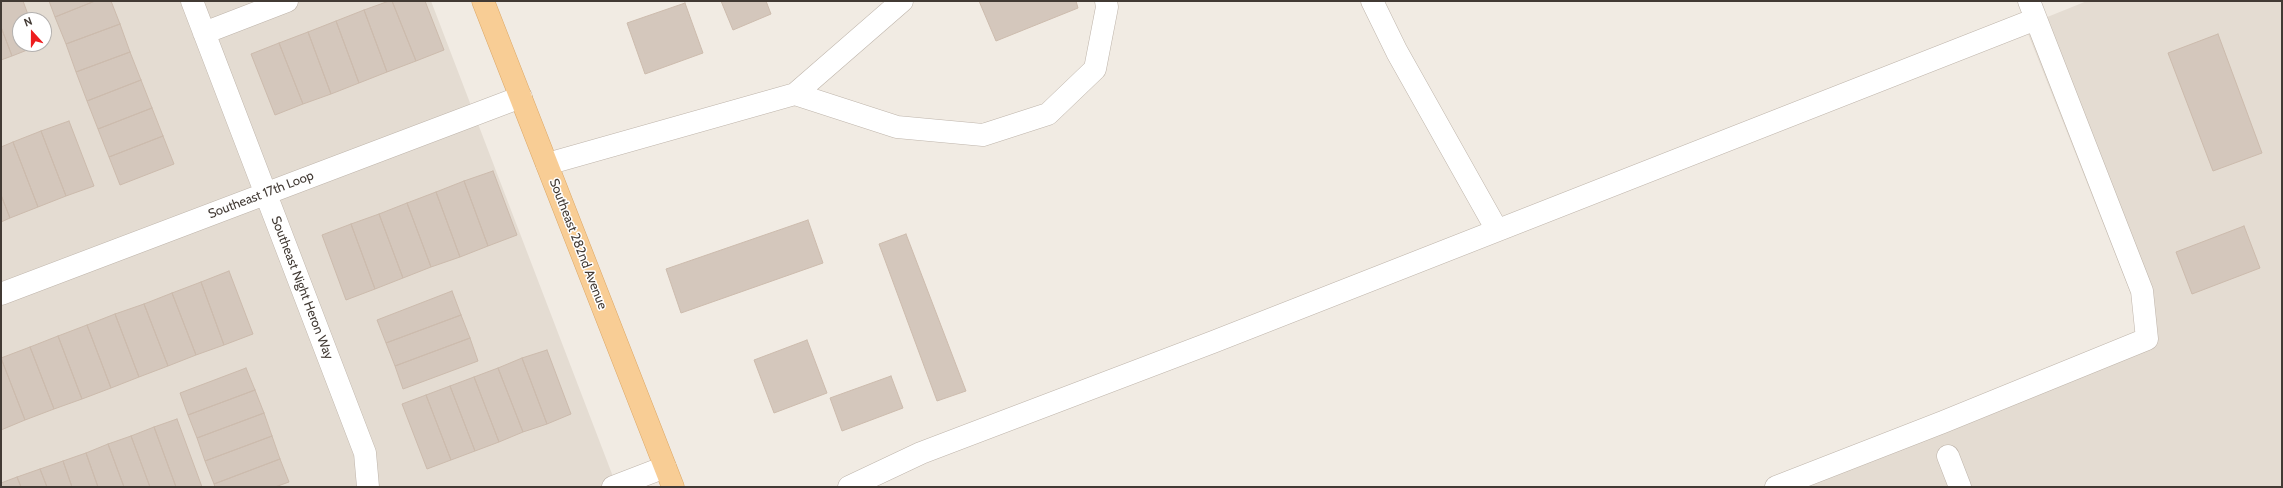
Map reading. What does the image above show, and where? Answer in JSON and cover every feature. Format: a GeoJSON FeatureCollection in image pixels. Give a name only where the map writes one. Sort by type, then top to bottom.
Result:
{"type":"FeatureCollection","features":[{"type":"Feature","properties":{"kind":"main road","name":"Southeast 282nd Avenue"},"geometry":{"type":"LineString","coordinates":[[483,1],[669,477]]}},
{"type":"Feature","properties":{"kind":"street","name":"Southeast Night Heron Way"},"geometry":{"type":"LineString","coordinates":[[192,1],[365,453],[368,487]]}},
{"type":"Feature","properties":{"kind":"street"},"geometry":{"type":"LineString","coordinates":[[204,33],[287,1]]}},
{"type":"Feature","properties":{"kind":"street"},"geometry":{"type":"LineString","coordinates":[[547,164],[795,94],[902,1]]}},
{"type":"Feature","properties":{"kind":"street"},"geometry":{"type":"LineString","coordinates":[[795,94],[897,127],[983,135],[1048,114],[1095,69],[1108,7],[1106,1]]}},
{"type":"Feature","properties":{"kind":"street"},"geometry":{"type":"LineString","coordinates":[[1372,1],[1397,52],[1497,230]]}},
{"type":"Feature","properties":{"kind":"street"},"geometry":{"type":"LineString","coordinates":[[849,487],[921,453],[1213,342],[1497,230],[2032,10],[2142,291],[2147,339],[1943,422],[1776,487]]}},
{"type":"Feature","properties":{"kind":"street","name":"Southeast 17th Loop"},"geometry":{"type":"LineString","coordinates":[[1,294],[521,97]]}},
{"type":"Feature","properties":{"kind":"street"},"geometry":{"type":"LineString","coordinates":[[1948,456],[1960,487]]}},
{"type":"Feature","properties":{"kind":"street"},"geometry":{"type":"LineString","coordinates":[[613,487],[669,477]]}},
{"type":"Feature","properties":{"kind":"shaded area"},"geometry":{"type":"Polygon","coordinates":[[[1,1],[431,1],[617,487],[1,487],[1,1]]]}},
{"type":"Feature","properties":{"kind":"shaded area"},"geometry":{"type":"Polygon","coordinates":[[[2087,1],[2282,1],[2282,487],[1803,487],[2151,345],[2025,26],[2087,1]]]}},
{"type":"Feature","properties":{"kind":"building"},"geometry":{"type":"Polygon","coordinates":[[[1,1],[23,1],[27,12],[12,12],[12,52],[22,52],[12,56],[1,27],[1,1]]]}},
{"type":"Feature","properties":{"kind":"building"},"geometry":{"type":"Polygon","coordinates":[[[49,1],[95,1],[55,17],[49,1]]]}},
{"type":"Feature","properties":{"kind":"building"},"geometry":{"type":"Polygon","coordinates":[[[95,1],[111,1],[120,24],[66,44],[55,17],[95,1]]]}},
{"type":"Feature","properties":{"kind":"building"},"geometry":{"type":"Polygon","coordinates":[[[392,1],[416,61],[387,72],[364,10],[392,1]]]}},
{"type":"Feature","properties":{"kind":"building"},"geometry":{"type":"Polygon","coordinates":[[[392,1],[425,1],[444,50],[416,61],[392,1]]]}},
{"type":"Feature","properties":{"kind":"building"},"geometry":{"type":"Polygon","coordinates":[[[721,1],[766,1],[771,14],[733,30],[721,1]]]}},
{"type":"Feature","properties":{"kind":"building"},"geometry":{"type":"Polygon","coordinates":[[[979,1],[1076,1],[1078,8],[996,41],[979,1]]]}},
{"type":"Feature","properties":{"kind":"building"},"geometry":{"type":"Polygon","coordinates":[[[685,3],[703,53],[645,74],[627,23],[685,3]]]}},
{"type":"Feature","properties":{"kind":"building"},"geometry":{"type":"Polygon","coordinates":[[[364,10],[387,72],[359,83],[336,21],[364,10]]]}},
{"type":"Feature","properties":{"kind":"building"},"geometry":{"type":"Polygon","coordinates":[[[336,21],[359,83],[331,94],[308,32],[336,21]]]}},
{"type":"Feature","properties":{"kind":"building"},"geometry":{"type":"Polygon","coordinates":[[[120,24],[130,52],[76,72],[66,44],[120,24]]]}},
{"type":"Feature","properties":{"kind":"building"},"geometry":{"type":"Polygon","coordinates":[[[1,27],[12,56],[1,60],[1,27]]]}},
{"type":"Feature","properties":{"kind":"building"},"geometry":{"type":"Polygon","coordinates":[[[308,32],[331,94],[303,104],[279,43],[308,32]]]}},
{"type":"Feature","properties":{"kind":"building"},"geometry":{"type":"Polygon","coordinates":[[[2218,34],[2262,153],[2213,171],[2168,53],[2218,34]]]}},
{"type":"Feature","properties":{"kind":"building"},"geometry":{"type":"Polygon","coordinates":[[[279,43],[303,104],[275,115],[251,54],[279,43]]]}},
{"type":"Feature","properties":{"kind":"building"},"geometry":{"type":"Polygon","coordinates":[[[130,52],[141,80],[87,101],[76,72],[130,52]]]}},
{"type":"Feature","properties":{"kind":"building"},"geometry":{"type":"Polygon","coordinates":[[[141,80],[152,108],[98,129],[87,101],[141,80]]]}},
{"type":"Feature","properties":{"kind":"building"},"geometry":{"type":"Polygon","coordinates":[[[152,108],[163,136],[109,157],[98,129],[152,108]]]}},
{"type":"Feature","properties":{"kind":"building"},"geometry":{"type":"Polygon","coordinates":[[[69,121],[94,186],[66,196],[41,131],[69,121]]]}},
{"type":"Feature","properties":{"kind":"building"},"geometry":{"type":"Polygon","coordinates":[[[41,131],[66,196],[38,207],[13,142],[41,131]]]}},
{"type":"Feature","properties":{"kind":"building"},"geometry":{"type":"Polygon","coordinates":[[[163,136],[174,164],[120,185],[109,157],[163,136]]]}},
{"type":"Feature","properties":{"kind":"building"},"geometry":{"type":"Polygon","coordinates":[[[13,142],[38,207],[10,218],[1,195],[1,147],[13,142]]]}},
{"type":"Feature","properties":{"kind":"building"},"geometry":{"type":"Polygon","coordinates":[[[493,171],[517,235],[488,246],[464,181],[493,171]]]}},
{"type":"Feature","properties":{"kind":"building"},"geometry":{"type":"Polygon","coordinates":[[[464,181],[488,246],[460,257],[436,192],[464,181]]]}},
{"type":"Feature","properties":{"kind":"building"},"geometry":{"type":"Polygon","coordinates":[[[436,192],[460,257],[431,267],[407,203],[436,192]]]}},
{"type":"Feature","properties":{"kind":"building"},"geometry":{"type":"Polygon","coordinates":[[[1,195],[10,218],[1,222],[1,195]]]}},
{"type":"Feature","properties":{"kind":"building"},"geometry":{"type":"Polygon","coordinates":[[[407,203],[431,267],[403,278],[379,214],[407,203]]]}},
{"type":"Feature","properties":{"kind":"building"},"geometry":{"type":"Polygon","coordinates":[[[379,214],[403,278],[375,289],[351,224],[379,214]]]}},
{"type":"Feature","properties":{"kind":"building"},"geometry":{"type":"Polygon","coordinates":[[[808,220],[823,263],[681,313],[666,269],[808,220]]]}},
{"type":"Feature","properties":{"kind":"building"},"geometry":{"type":"Polygon","coordinates":[[[351,224],[375,289],[346,300],[322,235],[351,224]]]}},
{"type":"Feature","properties":{"kind":"building"},"geometry":{"type":"Polygon","coordinates":[[[2244,226],[2260,268],[2192,294],[2176,252],[2244,226]]]}},
{"type":"Feature","properties":{"kind":"building"},"geometry":{"type":"Polygon","coordinates":[[[906,234],[966,391],[937,401],[879,244],[906,234]]]}},
{"type":"Feature","properties":{"kind":"building"},"geometry":{"type":"Polygon","coordinates":[[[229,271],[253,334],[224,345],[201,282],[229,271]]]}},
{"type":"Feature","properties":{"kind":"building"},"geometry":{"type":"Polygon","coordinates":[[[201,282],[224,345],[196,355],[172,293],[201,282]]]}},
{"type":"Feature","properties":{"kind":"building"},"geometry":{"type":"Polygon","coordinates":[[[452,291],[461,315],[386,343],[377,320],[452,291]]]}},
{"type":"Feature","properties":{"kind":"building"},"geometry":{"type":"Polygon","coordinates":[[[172,293],[196,355],[168,366],[144,304],[172,293]]]}},
{"type":"Feature","properties":{"kind":"building"},"geometry":{"type":"Polygon","coordinates":[[[144,304],[168,366],[139,377],[115,314],[144,304]]]}},
{"type":"Feature","properties":{"kind":"building"},"geometry":{"type":"Polygon","coordinates":[[[115,314],[139,377],[111,388],[87,325],[115,314]]]}},
{"type":"Feature","properties":{"kind":"building"},"geometry":{"type":"Polygon","coordinates":[[[461,315],[470,338],[395,366],[386,343],[461,315]]]}},
{"type":"Feature","properties":{"kind":"building"},"geometry":{"type":"Polygon","coordinates":[[[87,325],[111,388],[82,399],[58,336],[87,325]]]}},
{"type":"Feature","properties":{"kind":"building"},"geometry":{"type":"Polygon","coordinates":[[[58,336],[82,399],[54,409],[30,347],[58,336]]]}},
{"type":"Feature","properties":{"kind":"building"},"geometry":{"type":"Polygon","coordinates":[[[470,338],[478,361],[403,389],[395,366],[470,338]]]}},
{"type":"Feature","properties":{"kind":"building"},"geometry":{"type":"Polygon","coordinates":[[[807,340],[827,393],[774,413],[754,360],[807,340]]]}},
{"type":"Feature","properties":{"kind":"building"},"geometry":{"type":"Polygon","coordinates":[[[30,347],[54,409],[25,420],[1,358],[30,347]]]}},
{"type":"Feature","properties":{"kind":"building"},"geometry":{"type":"Polygon","coordinates":[[[547,350],[571,414],[547,424],[522,358],[547,350]]]}},
{"type":"Feature","properties":{"kind":"building"},"geometry":{"type":"Polygon","coordinates":[[[1,358],[25,420],[1,430],[1,358]]]}},
{"type":"Feature","properties":{"kind":"building"},"geometry":{"type":"Polygon","coordinates":[[[522,358],[547,424],[523,432],[498,368],[522,358]]]}},
{"type":"Feature","properties":{"kind":"building"},"geometry":{"type":"Polygon","coordinates":[[[246,368],[255,390],[188,415],[180,393],[246,368]]]}},
{"type":"Feature","properties":{"kind":"building"},"geometry":{"type":"Polygon","coordinates":[[[498,368],[523,432],[499,442],[474,377],[498,368]]]}},
{"type":"Feature","properties":{"kind":"building"},"geometry":{"type":"Polygon","coordinates":[[[891,376],[903,408],[842,431],[830,398],[891,376]]]}},
{"type":"Feature","properties":{"kind":"building"},"geometry":{"type":"Polygon","coordinates":[[[474,377],[499,442],[475,451],[450,386],[474,377]]]}},
{"type":"Feature","properties":{"kind":"building"},"geometry":{"type":"Polygon","coordinates":[[[450,386],[475,451],[451,460],[426,395],[450,386]]]}},
{"type":"Feature","properties":{"kind":"building"},"geometry":{"type":"Polygon","coordinates":[[[255,390],[264,413],[197,438],[188,415],[255,390]]]}},
{"type":"Feature","properties":{"kind":"building"},"geometry":{"type":"Polygon","coordinates":[[[426,395],[451,460],[427,469],[402,404],[426,395]]]}},
{"type":"Feature","properties":{"kind":"building"},"geometry":{"type":"Polygon","coordinates":[[[264,413],[272,436],[205,461],[197,438],[264,413]]]}},
{"type":"Feature","properties":{"kind":"building"},"geometry":{"type":"Polygon","coordinates":[[[177,419],[202,487],[176,487],[154,427],[177,419]]]}},
{"type":"Feature","properties":{"kind":"building"},"geometry":{"type":"Polygon","coordinates":[[[154,427],[176,487],[150,487],[131,436],[154,427]]]}},
{"type":"Feature","properties":{"kind":"building"},"geometry":{"type":"Polygon","coordinates":[[[131,436],[150,487],[124,487],[108,444],[131,436]]]}},
{"type":"Feature","properties":{"kind":"building"},"geometry":{"type":"Polygon","coordinates":[[[272,436],[280,459],[214,484],[205,461],[272,436]]]}},
{"type":"Feature","properties":{"kind":"building"},"geometry":{"type":"Polygon","coordinates":[[[108,444],[124,487],[98,487],[86,453],[108,444]]]}},
{"type":"Feature","properties":{"kind":"building"},"geometry":{"type":"Polygon","coordinates":[[[86,453],[98,487],[72,487],[63,461],[86,453]]]}},
{"type":"Feature","properties":{"kind":"building"},"geometry":{"type":"Polygon","coordinates":[[[280,459],[289,482],[275,487],[215,487],[214,484],[280,459]]]}},
{"type":"Feature","properties":{"kind":"building"},"geometry":{"type":"Polygon","coordinates":[[[63,461],[72,487],[47,487],[40,469],[63,461]]]}},
{"type":"Feature","properties":{"kind":"building"},"geometry":{"type":"Polygon","coordinates":[[[40,469],[47,487],[21,487],[17,477],[40,469]]]}},
{"type":"Feature","properties":{"kind":"building"},"geometry":{"type":"Polygon","coordinates":[[[17,477],[21,487],[1,487],[1,483],[17,477]]]}}]}
